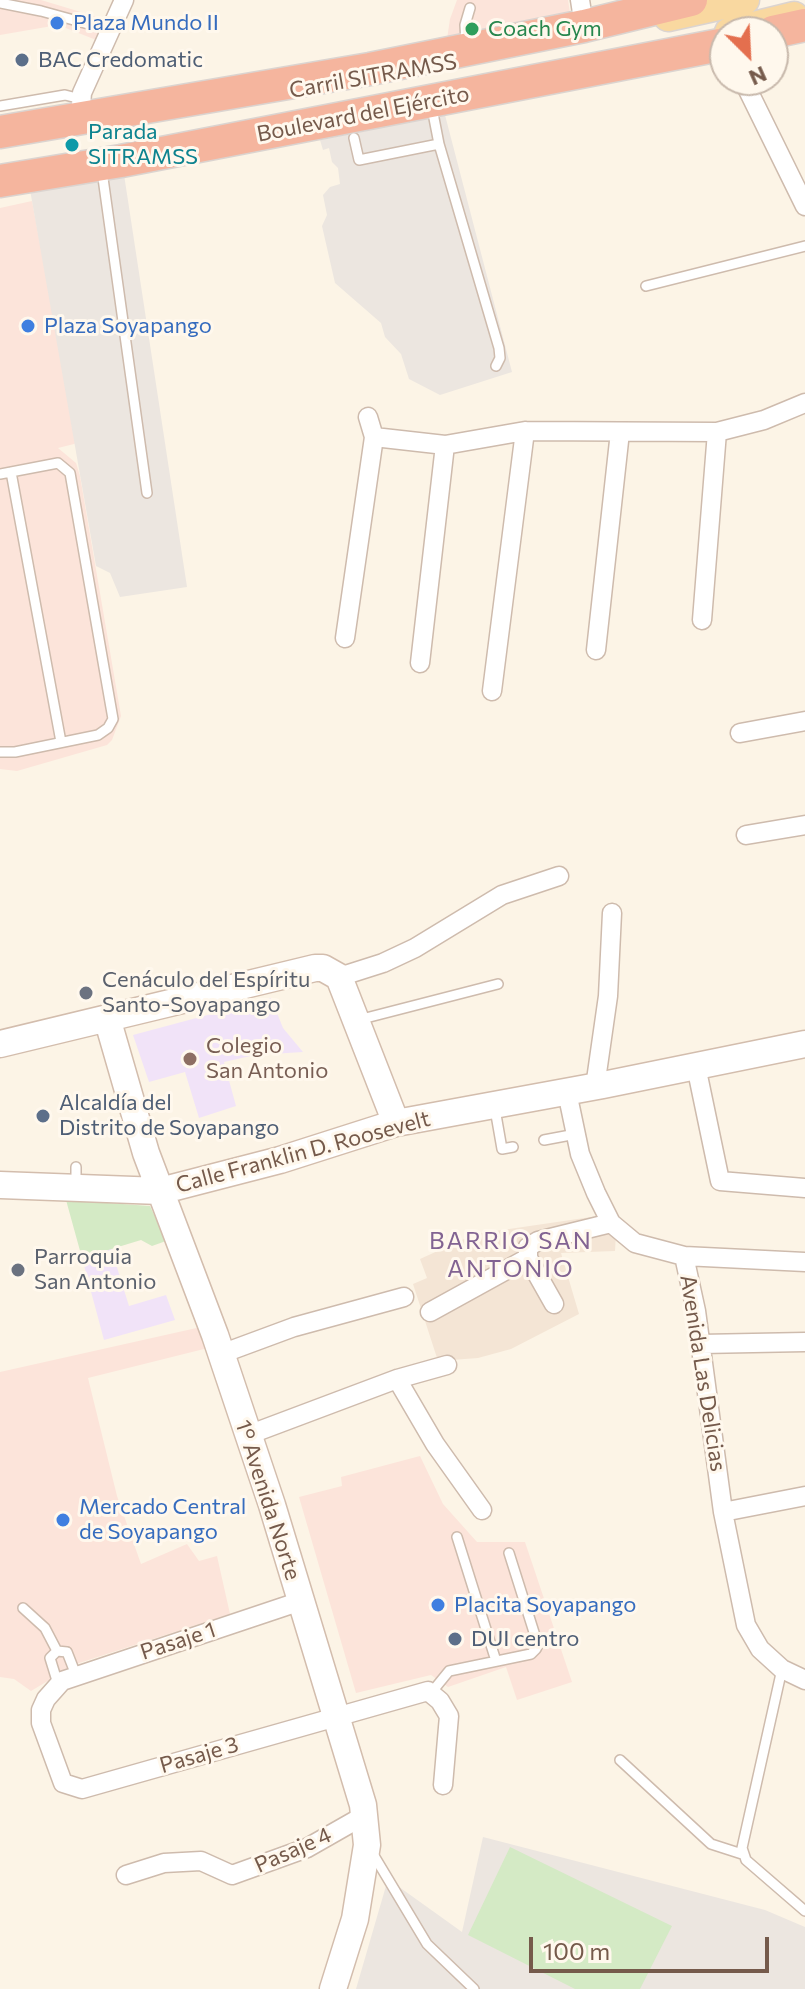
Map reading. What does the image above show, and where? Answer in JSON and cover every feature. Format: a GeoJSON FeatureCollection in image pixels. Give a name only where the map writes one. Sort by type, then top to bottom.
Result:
{"type":"FeatureCollection","features":[{"type":"Feature","properties":{"kind":"highway","name":"Boulevard del Ejército"},"geometry":{"type":"LineString","coordinates":[[0,132],[81,109],[355,72],[467,49],[582,13],[682,1]]}},
{"type":"Feature","properties":{"kind":"highway","name":"Boulevard del Ejército"},"geometry":{"type":"LineString","coordinates":[[5,180],[709,47]]}},
{"type":"Feature","properties":{"kind":"main road","name":"Carril SITRAMSS"},"geometry":{"type":"LineString","coordinates":[[0,144],[437,65],[745,0]]}},
{"type":"Feature","properties":{"kind":"main road","name":"Carril SITRAMSS"},"geometry":{"type":"LineString","coordinates":[[5,180],[547,72],[709,36]]}},
{"type":"Feature","properties":{"kind":"main road"},"geometry":{"type":"LineString","coordinates":[[0,1044],[315,968],[330,971],[339,977],[396,1123]]}},
{"type":"Feature","properties":{"kind":"main road","name":"1° Avenida Norte"},"geometry":{"type":"LineString","coordinates":[[107,1018],[125,1103],[221,1354],[272,1505],[365,1815],[367,1845],[355,1919],[333,1989]]}},
{"type":"Feature","properties":{"kind":"main road","name":"Calle Franklin D. Roosevelt"},"geometry":{"type":"LineString","coordinates":[[0,1185],[47,1193],[76,1177],[160,1191],[280,1160],[396,1123],[805,1044]]}},
{"type":"Feature","properties":{"kind":"street"},"geometry":{"type":"LineString","coordinates":[[81,109],[108,33],[124,0]]}},
{"type":"Feature","properties":{"kind":"street"},"geometry":{"type":"LineString","coordinates":[[751,96],[805,206]]}},
{"type":"Feature","properties":{"kind":"street"},"geometry":{"type":"LineString","coordinates":[[374,437],[445,445],[525,431],[717,432],[764,420],[805,403]]}},
{"type":"Feature","properties":{"kind":"street"},"geometry":{"type":"LineString","coordinates":[[345,638],[374,437],[368,417]]}},
{"type":"Feature","properties":{"kind":"street"},"geometry":{"type":"LineString","coordinates":[[492,691],[525,431]]}},
{"type":"Feature","properties":{"kind":"street"},"geometry":{"type":"LineString","coordinates":[[596,650],[620,432]]}},
{"type":"Feature","properties":{"kind":"street"},"geometry":{"type":"LineString","coordinates":[[702,620],[717,432]]}},
{"type":"Feature","properties":{"kind":"street"},"geometry":{"type":"LineString","coordinates":[[420,663],[445,445]]}},
{"type":"Feature","properties":{"kind":"street"},"geometry":{"type":"LineString","coordinates":[[740,733],[805,721]]}},
{"type":"Feature","properties":{"kind":"street"},"geometry":{"type":"LineString","coordinates":[[746,835],[805,825]]}},
{"type":"Feature","properties":{"kind":"street"},"geometry":{"type":"LineString","coordinates":[[339,977],[383,963],[415,948],[502,895],[559,876]]}},
{"type":"Feature","properties":{"kind":"street"},"geometry":{"type":"LineString","coordinates":[[599,1086],[612,913]]}},
{"type":"Feature","properties":{"kind":"street"},"geometry":{"type":"LineString","coordinates":[[696,1066],[720,1181],[805,1188]]}},
{"type":"Feature","properties":{"kind":"street"},"geometry":{"type":"LineString","coordinates":[[554,1304],[528,1258],[528,1247],[538,1241],[611,1223],[580,1154],[567,1092]]}},
{"type":"Feature","properties":{"kind":"street","name":"Avenida Las Delicias"},"geometry":{"type":"LineString","coordinates":[[611,1223],[635,1243],[684,1256],[701,1344],[723,1512],[746,1625],[760,1649],[782,1669],[805,1680]]}},
{"type":"Feature","properties":{"kind":"street"},"geometry":{"type":"LineString","coordinates":[[684,1256],[805,1262]]}},
{"type":"Feature","properties":{"kind":"street"},"geometry":{"type":"LineString","coordinates":[[430,1312],[528,1258]]}},
{"type":"Feature","properties":{"kind":"street"},"geometry":{"type":"LineString","coordinates":[[221,1354],[294,1327],[404,1297]]}},
{"type":"Feature","properties":{"kind":"street"},"geometry":{"type":"LineString","coordinates":[[701,1344],[805,1342]]}},
{"type":"Feature","properties":{"kind":"street"},"geometry":{"type":"LineString","coordinates":[[248,1435],[397,1379],[447,1365]]}},
{"type":"Feature","properties":{"kind":"street"},"geometry":{"type":"LineString","coordinates":[[397,1379],[435,1444],[482,1510]]}},
{"type":"Feature","properties":{"kind":"street"},"geometry":{"type":"LineString","coordinates":[[723,1512],[805,1496]]}},
{"type":"Feature","properties":{"kind":"street","name":"Pasaje 1"},"geometry":{"type":"LineString","coordinates":[[58,1684],[76,1675],[301,1601]]}},
{"type":"Feature","properties":{"kind":"street","name":"Pasaje 3"},"geometry":{"type":"LineString","coordinates":[[58,1684],[41,1710],[41,1723],[63,1783],[82,1789],[390,1700],[428,1691],[431,1693]]}},
{"type":"Feature","properties":{"kind":"street"},"geometry":{"type":"LineString","coordinates":[[431,1693],[449,1716],[443,1785]]}},
{"type":"Feature","properties":{"kind":"street","name":"Pasaje 4"},"geometry":{"type":"LineString","coordinates":[[126,1875],[164,1863],[201,1861],[232,1875],[307,1848],[365,1815]]}},
{"type":"Feature","properties":{"kind":"lane"},"geometry":{"type":"LineString","coordinates":[[0,3],[41,11],[108,33]]}},
{"type":"Feature","properties":{"kind":"lane"},"geometry":{"type":"LineString","coordinates":[[467,49],[465,25],[470,8]]}},
{"type":"Feature","properties":{"kind":"lane"},"geometry":{"type":"LineString","coordinates":[[0,106],[65,95],[81,109]]}},
{"type":"Feature","properties":{"kind":"lane"},"geometry":{"type":"LineString","coordinates":[[431,101],[439,144],[499,348],[500,358],[496,366]]}},
{"type":"Feature","properties":{"kind":"lane"},"geometry":{"type":"LineString","coordinates":[[354,138],[359,160],[439,144]]}},
{"type":"Feature","properties":{"kind":"lane"},"geometry":{"type":"LineString","coordinates":[[101,164],[147,493]]}},
{"type":"Feature","properties":{"kind":"lane"},"geometry":{"type":"LineString","coordinates":[[646,286],[805,246]]}},
{"type":"Feature","properties":{"kind":"lane"},"geometry":{"type":"LineString","coordinates":[[0,474],[58,463],[70,473],[113,719],[108,728],[98,735],[0,750]]}},
{"type":"Feature","properties":{"kind":"lane"},"geometry":{"type":"LineString","coordinates":[[11,472],[61,742]]}},
{"type":"Feature","properties":{"kind":"lane"},"geometry":{"type":"LineString","coordinates":[[355,1020],[498,984]]}},
{"type":"Feature","properties":{"kind":"lane"},"geometry":{"type":"LineString","coordinates":[[494,1105],[502,1149],[513,1147]]}},
{"type":"Feature","properties":{"kind":"lane"},"geometry":{"type":"LineString","coordinates":[[544,1140],[576,1134]]}},
{"type":"Feature","properties":{"kind":"lane"},"geometry":{"type":"LineString","coordinates":[[457,1537],[496,1661]]}},
{"type":"Feature","properties":{"kind":"lane"},"geometry":{"type":"LineString","coordinates":[[431,1693],[449,1671],[531,1654],[538,1645],[509,1553]]}},
{"type":"Feature","properties":{"kind":"lane"},"geometry":{"type":"LineString","coordinates":[[23,1608],[65,1649],[76,1675]]}},
{"type":"Feature","properties":{"kind":"lane"},"geometry":{"type":"LineString","coordinates":[[58,1684],[50,1658],[65,1649]]}},
{"type":"Feature","properties":{"kind":"lane"},"geometry":{"type":"LineString","coordinates":[[742,1854],[782,1669]]}},
{"type":"Feature","properties":{"kind":"lane"},"geometry":{"type":"LineString","coordinates":[[620,1760],[711,1844],[742,1854],[805,1911]]}},
{"type":"Feature","properties":{"kind":"lane"},"geometry":{"type":"LineString","coordinates":[[367,1845],[427,1944],[474,1989]]}},
{"type":"Feature","properties":{"kind":"shaded area","name":"Plaza Mundo II"},"geometry":{"type":"Polygon","coordinates":[[[0,0],[41,0],[114,22],[104,43],[58,25],[0,35],[0,0]]]}},
{"type":"Feature","properties":{"kind":"shaded area","name":"Coach Gym"},"geometry":{"type":"Polygon","coordinates":[[[457,0],[568,0],[570,13],[447,39],[457,0]]]}},
{"type":"Feature","properties":{"kind":"shaded area"},"geometry":{"type":"Polygon","coordinates":[[[445,115],[512,372],[440,395],[409,379],[401,354],[385,337],[381,323],[335,283],[322,226],[327,215],[323,195],[330,187],[340,184],[338,168],[332,162],[329,148],[323,150],[320,140],[445,115]]]}},
{"type":"Feature","properties":{"kind":"shaded area"},"geometry":{"type":"Polygon","coordinates":[[[123,168],[187,587],[120,597],[110,573],[96,566],[29,184],[123,168]]]}},
{"type":"Feature","properties":{"kind":"shaded area"},"geometry":{"type":"Polygon","coordinates":[[[32,201],[78,443],[58,448],[76,463],[80,476],[121,716],[107,745],[17,771],[0,769],[0,208],[32,201]]]}},
{"type":"Feature","properties":{"kind":"shaded area","name":"Colegio San Antonio"},"geometry":{"type":"Polygon","coordinates":[[[271,998],[283,1028],[303,1052],[255,1055],[224,1062],[236,1106],[199,1118],[185,1072],[149,1082],[133,1035],[271,998]]]}},
{"type":"Feature","properties":{"kind":"shaded area"},"geometry":{"type":"Polygon","coordinates":[[[598,1216],[616,1234],[615,1251],[561,1253],[579,1314],[511,1349],[478,1358],[438,1361],[413,1284],[427,1278],[420,1259],[475,1234],[598,1216]]]}},
{"type":"Feature","properties":{"kind":"shaded area"},"geometry":{"type":"Polygon","coordinates":[[[111,1248],[129,1306],[166,1295],[175,1320],[104,1340],[82,1258],[111,1248]]]}},
{"type":"Feature","properties":{"kind":"shaded area","name":"Mercado Central de Soyapango"},"geometry":{"type":"Polygon","coordinates":[[[201,1327],[208,1348],[88,1378],[117,1496],[141,1564],[187,1544],[199,1561],[217,1556],[230,1614],[76,1664],[31,1691],[14,1679],[0,1677],[0,1372],[201,1327]]]}},
{"type":"Feature","properties":{"kind":"shaded area","name":"Placita Soyapango"},"geometry":{"type":"Polygon","coordinates":[[[420,1456],[443,1504],[477,1542],[525,1542],[572,1682],[517,1700],[506,1667],[448,1687],[431,1675],[356,1693],[299,1497],[342,1486],[341,1477],[420,1456]]]}},
{"type":"Feature","properties":{"kind":"shaded area"},"geometry":{"type":"Polygon","coordinates":[[[483,1837],[765,1910],[805,1927],[805,1989],[356,1989],[388,1879],[462,1932],[483,1837]]]}},
{"type":"Feature","properties":{"kind":"green space"},"geometry":{"type":"Polygon","coordinates":[[[66,1200],[150,1206],[166,1241],[152,1246],[141,1240],[82,1258],[66,1200]]]}},
{"type":"Feature","properties":{"kind":"green space"},"geometry":{"type":"Polygon","coordinates":[[[510,1847],[672,1926],[640,1989],[575,1989],[468,1935],[510,1847]]]}},
{"type":"Feature","properties":{"kind":"place","name":"Plaza Mundo II"},"geometry":{"type":"Point","coordinates":[57,23]}},
{"type":"Feature","properties":{"kind":"place","name":"Coach Gym"},"geometry":{"type":"Point","coordinates":[472,29]}},
{"type":"Feature","properties":{"kind":"place","name":"BAC Credomatic"},"geometry":{"type":"Point","coordinates":[22,60]}},
{"type":"Feature","properties":{"kind":"place","name":"Parada SITRAMSS"},"geometry":{"type":"Point","coordinates":[72,145]}},
{"type":"Feature","properties":{"kind":"place","name":"Plaza Soyapango"},"geometry":{"type":"Point","coordinates":[28,326]}},
{"type":"Feature","properties":{"kind":"place","name":"Cenáculo del Espíritu Santo-Soyapango"},"geometry":{"type":"Point","coordinates":[86,993]}},
{"type":"Feature","properties":{"kind":"place","name":"Colegio San Antonio"},"geometry":{"type":"Point","coordinates":[190,1059]}},
{"type":"Feature","properties":{"kind":"place","name":"Alcaldía del Distrito de Soyapango"},"geometry":{"type":"Point","coordinates":[43,1116]}},
{"type":"Feature","properties":{"kind":"place","name":"Parroquia San Antonio"},"geometry":{"type":"Point","coordinates":[18,1270]}},
{"type":"Feature","properties":{"kind":"place","name":"Mercado Central de Soyapango"},"geometry":{"type":"Point","coordinates":[63,1520]}},
{"type":"Feature","properties":{"kind":"place","name":"Placita Soyapango"},"geometry":{"type":"Point","coordinates":[438,1605]}},
{"type":"Feature","properties":{"kind":"place","name":"DUI centro"},"geometry":{"type":"Point","coordinates":[455,1639]}},
{"type":"Feature","properties":{"kind":"district","name":"BARRIO SAN ANTONIO"},"geometry":{"type":"Point","coordinates":[511,1255]}}]}
